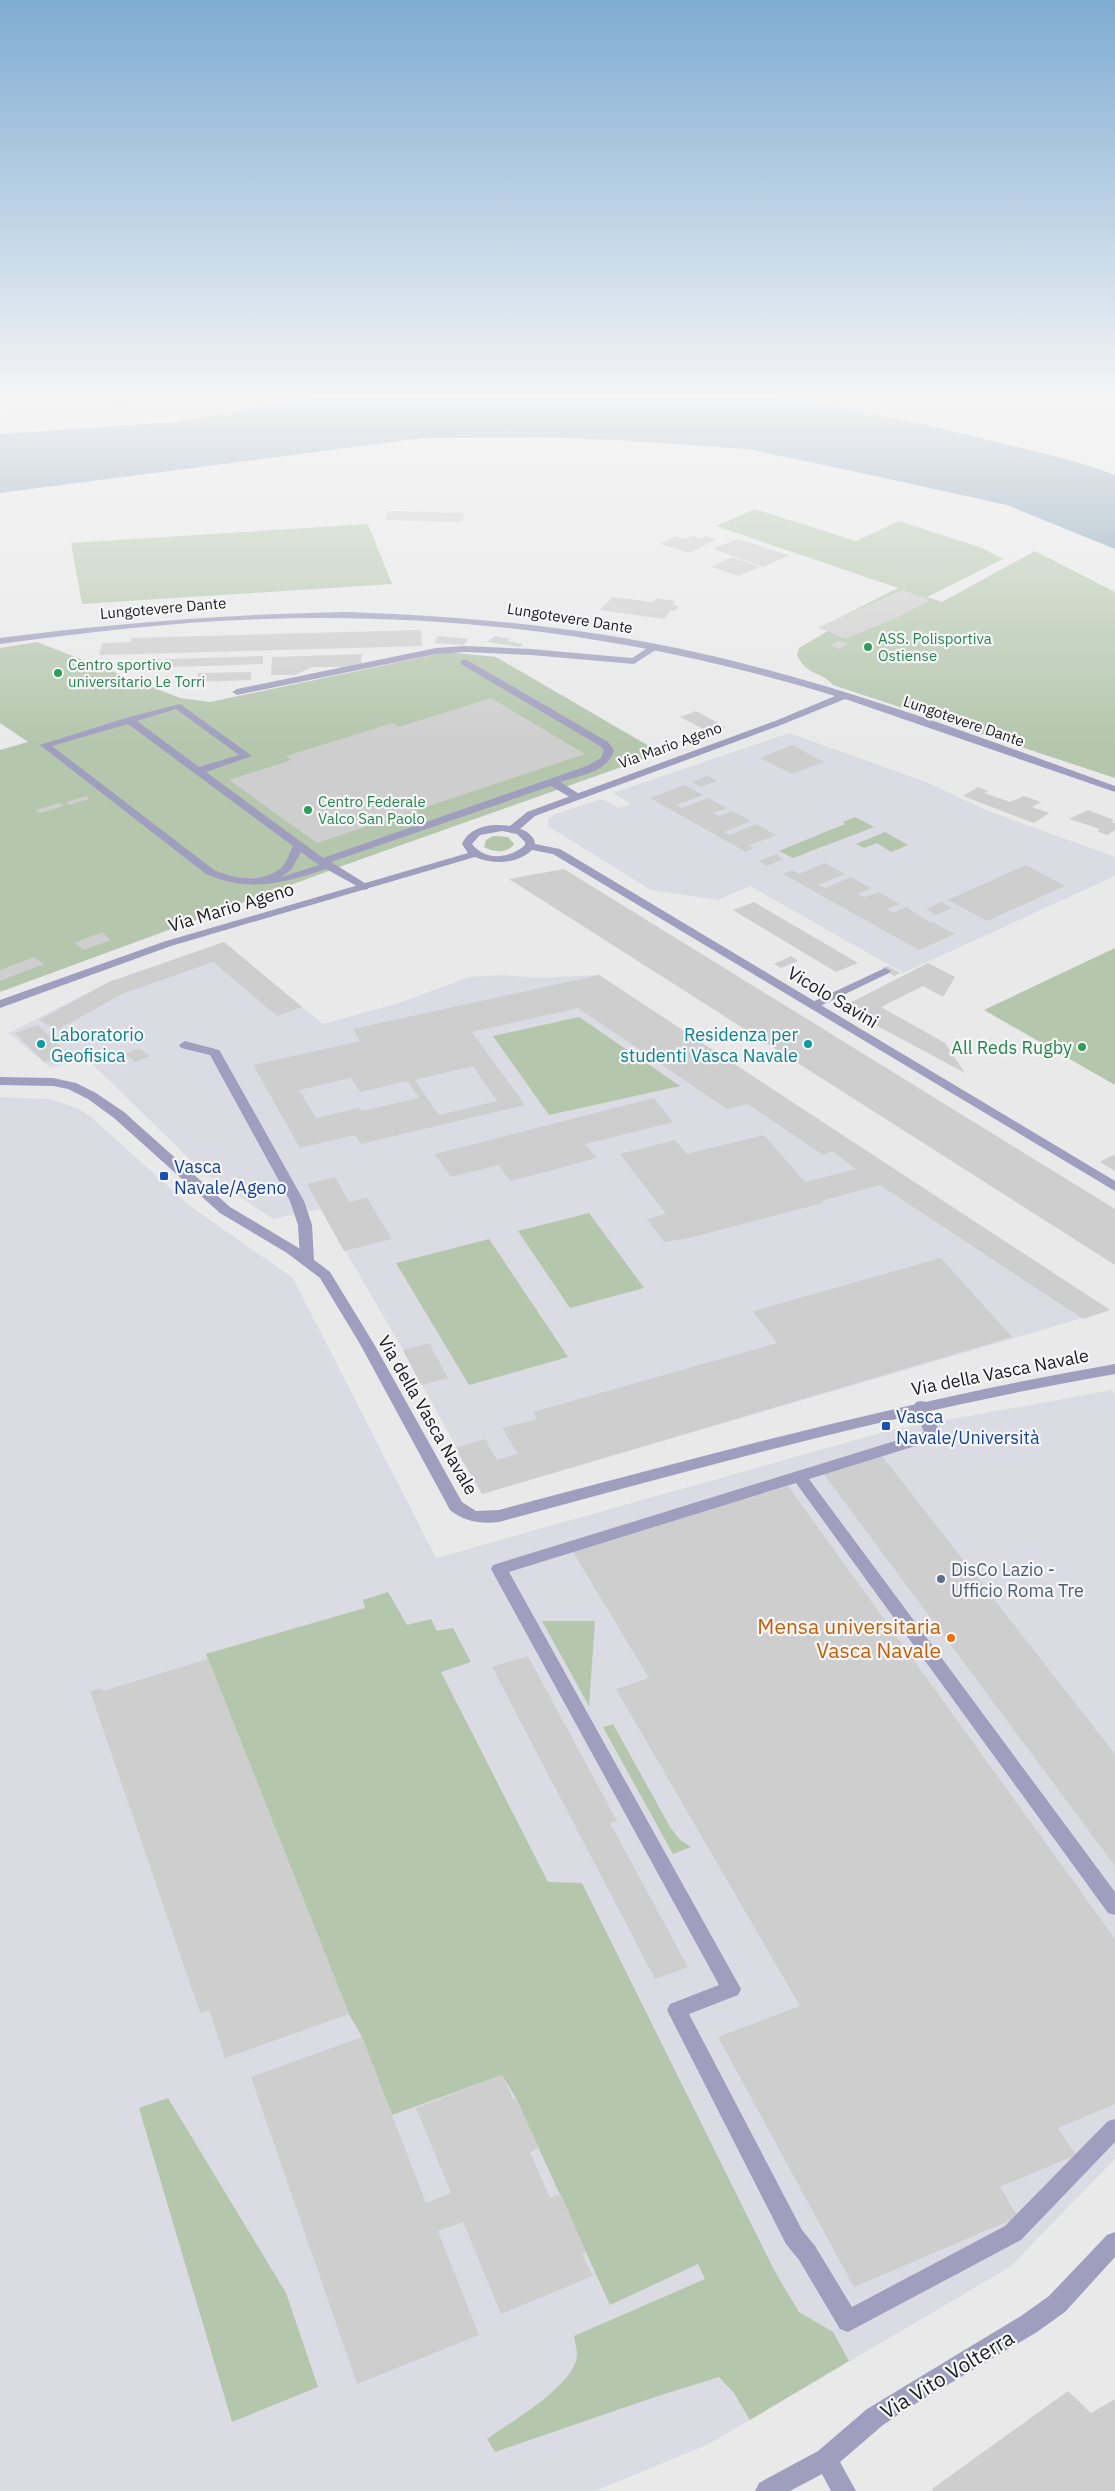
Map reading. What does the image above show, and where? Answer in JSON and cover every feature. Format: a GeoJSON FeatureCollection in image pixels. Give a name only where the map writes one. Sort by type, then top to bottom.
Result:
{"type":"FeatureCollection","features":[{"type":"Feature","properties":{"kind":"street","name":"Lungotevere Dante"},"geometry":{"type":"LineString","coordinates":[[0,641],[136,624],[290,614],[431,616],[518,625],[655,647],[786,678],[1115,789]]}},
{"type":"Feature","properties":{"kind":"street"},"geometry":{"type":"LineString","coordinates":[[237,692],[436,651],[465,649],[531,652],[634,661],[655,647]]}},
{"type":"Feature","properties":{"kind":"street"},"geometry":{"type":"LineString","coordinates":[[197,771],[247,756],[177,706],[45,745],[210,872],[226,879],[238,881],[283,880],[325,863],[602,764],[608,758],[609,750],[604,744],[464,662]]}},
{"type":"Feature","properties":{"kind":"street","name":"Via Mario Ageno"},"geometry":{"type":"LineString","coordinates":[[512,830],[531,814],[778,723],[843,696]]}},
{"type":"Feature","properties":{"kind":"street"},"geometry":{"type":"LineString","coordinates":[[552,782],[577,797]]}},
{"type":"Feature","properties":{"kind":"street"},"geometry":{"type":"LineString","coordinates":[[492,829],[512,830],[527,836],[530,846],[520,854],[512,857],[492,858],[475,854],[467,844],[474,835],[492,829]]}},
{"type":"Feature","properties":{"kind":"street"},"geometry":{"type":"LineString","coordinates":[[269,880],[287,868],[299,844]]}},
{"type":"Feature","properties":{"kind":"street","name":"Vicolo Savini"},"geometry":{"type":"LineString","coordinates":[[530,846],[556,851],[1115,1187]]}},
{"type":"Feature","properties":{"kind":"street","name":"Via Mario Ageno"},"geometry":{"type":"LineString","coordinates":[[0,1004],[167,944],[264,914],[475,854]]}},
{"type":"Feature","properties":{"kind":"street"},"geometry":{"type":"LineString","coordinates":[[325,863],[364,887]]}},
{"type":"Feature","properties":{"kind":"street"},"geometry":{"type":"LineString","coordinates":[[812,1005],[885,970]]}},
{"type":"Feature","properties":{"kind":"street"},"geometry":{"type":"LineString","coordinates":[[185,1045],[215,1053],[297,1201],[304,1224],[307,1260]]}},
{"type":"Feature","properties":{"kind":"street","name":"Via della Vasca Navale"},"geometry":{"type":"LineString","coordinates":[[1,1078],[53,1082],[72,1086],[92,1096],[119,1115],[225,1210],[307,1260],[325,1275],[367,1344],[456,1506],[464,1513],[474,1517],[499,1516],[921,1406],[1009,1387],[1115,1370]]}},
{"type":"Feature","properties":{"kind":"street"},"geometry":{"type":"LineString","coordinates":[[921,1406],[933,1435],[499,1569],[731,1989],[677,2010],[794,2236],[808,2253],[848,2321],[1013,2232],[1115,2128]]}},
{"type":"Feature","properties":{"kind":"street"},"geometry":{"type":"LineString","coordinates":[[800,1476],[1115,1907]]}},
{"type":"Feature","properties":{"kind":"street","name":"Via Vito Volterra"},"geometry":{"type":"LineString","coordinates":[[767,2491],[826,2459],[875,2417],[902,2399],[996,2346],[1057,2304],[1115,2242]]}},
{"type":"Feature","properties":{"kind":"street"},"geometry":{"type":"LineString","coordinates":[[826,2459],[844,2491]]}},
{"type":"Feature","properties":{"kind":"lane"},"geometry":{"type":"LineString","coordinates":[[129,720],[325,863]]}},
{"type":"Feature","properties":{"kind":"shaded area"},"geometry":{"type":"Polygon","coordinates":[[[789,733],[926,782],[986,810],[1115,857],[1115,876],[903,973],[750,886],[718,900],[651,890],[548,826],[548,819],[555,814],[602,799],[618,808],[631,804],[613,793],[789,733]]]}},
{"type":"Feature","properties":{"kind":"shaded area"},"geometry":{"type":"Polygon","coordinates":[[[224,942],[323,1024],[399,1003],[469,977],[503,975],[538,978],[599,975],[1110,1310],[482,1494],[403,1350],[321,1209],[273,1219],[202,1171],[86,1058],[51,1068],[9,1033],[109,982],[224,942]]]}},
{"type":"Feature","properties":{"kind":"shaded area"},"geometry":{"type":"Polygon","coordinates":[[[0,1097],[50,1099],[79,1109],[91,1117],[190,1206],[293,1278],[436,1558],[891,1430],[1112,1390],[1115,1396],[1115,2159],[1010,2267],[709,2444],[595,2491],[0,2491],[0,1097]]]}},
{"type":"Feature","properties":{"kind":"green space"},"geometry":{"type":"Polygon","coordinates":[[[741,515],[775,515],[856,541],[899,521],[982,548],[1003,559],[927,597],[942,602],[1035,551],[1115,592],[1115,778],[833,685],[824,677],[809,670],[797,655],[799,648],[828,631],[819,628],[898,588],[716,526],[741,515]]]}},
{"type":"Feature","properties":{"kind":"green space"},"geometry":{"type":"Polygon","coordinates":[[[368,524],[392,584],[82,604],[71,543],[368,524]]]}},
{"type":"Feature","properties":{"kind":"green space","name":"Centro Federale Valco San Paolo"},"geometry":{"type":"Polygon","coordinates":[[[37,642],[180,698],[210,702],[447,652],[496,657],[661,753],[342,866],[0,992],[0,750],[28,742],[0,723],[0,648],[37,642]]]}},
{"type":"Feature","properties":{"kind":"green space"},"geometry":{"type":"Polygon","coordinates":[[[855,817],[874,827],[793,858],[779,851],[845,824],[843,822],[855,817]]]}},
{"type":"Feature","properties":{"kind":"green space"},"geometry":{"type":"Polygon","coordinates":[[[885,832],[908,845],[891,852],[877,843],[864,848],[856,844],[885,832]]]}},
{"type":"Feature","properties":{"kind":"green space"},"geometry":{"type":"Polygon","coordinates":[[[493,836],[508,837],[514,844],[504,851],[484,847],[486,840],[493,836]]]}},
{"type":"Feature","properties":{"kind":"green space","name":"All Reds Rugby"},"geometry":{"type":"Polygon","coordinates":[[[1115,948],[1115,1085],[984,1010],[1115,948]]]}},
{"type":"Feature","properties":{"kind":"green space"},"geometry":{"type":"Polygon","coordinates":[[[579,1017],[680,1086],[549,1115],[493,1036],[579,1017]]]}},
{"type":"Feature","properties":{"kind":"green space"},"geometry":{"type":"Polygon","coordinates":[[[589,1213],[644,1288],[570,1308],[518,1231],[589,1213]]]}},
{"type":"Feature","properties":{"kind":"green space"},"geometry":{"type":"Polygon","coordinates":[[[489,1239],[568,1357],[469,1385],[396,1263],[489,1239]]]}},
{"type":"Feature","properties":{"kind":"green space"},"geometry":{"type":"Polygon","coordinates":[[[388,1592],[407,1625],[431,1619],[437,1631],[453,1628],[471,1662],[441,1672],[548,1882],[582,1883],[775,2272],[799,2312],[833,2332],[849,2361],[750,2420],[734,2393],[719,2377],[495,2452],[487,2439],[540,2402],[566,2379],[574,2367],[577,2355],[574,2336],[705,2279],[698,2264],[610,2305],[516,2098],[502,2075],[392,2115],[362,2037],[349,2014],[206,1654],[365,1608],[363,1600],[388,1592]]]}},
{"type":"Feature","properties":{"kind":"green space"},"geometry":{"type":"Polygon","coordinates":[[[542,1621],[595,1621],[589,1706],[542,1621]]]}},
{"type":"Feature","properties":{"kind":"green space"},"geometry":{"type":"Polygon","coordinates":[[[613,1724],[670,1827],[680,1840],[691,1847],[673,1854],[603,1727],[613,1724]]]}},
{"type":"Feature","properties":{"kind":"green space"},"geometry":{"type":"Polygon","coordinates":[[[168,2098],[286,2293],[318,2387],[232,2422],[139,2108],[168,2098]]]}},
{"type":"Feature","properties":{"kind":"water"},"geometry":{"type":"Polygon","coordinates":[[[1032,515],[1115,515],[1115,549],[1032,515]]]}},
{"type":"Feature","properties":{"kind":"building"},"geometry":{"type":"Polygon","coordinates":[[[387,515],[464,515],[462,522],[385,520],[387,515]]]}},
{"type":"Feature","properties":{"kind":"building"},"geometry":{"type":"Polygon","coordinates":[[[676,536],[685,539],[693,536],[701,538],[706,536],[716,539],[690,553],[660,544],[676,536]]]}},
{"type":"Feature","properties":{"kind":"building"},"geometry":{"type":"Polygon","coordinates":[[[738,539],[789,555],[764,567],[713,549],[738,539]]]}},
{"type":"Feature","properties":{"kind":"building"},"geometry":{"type":"Polygon","coordinates":[[[732,557],[760,567],[739,576],[711,567],[732,557]]]}},
{"type":"Feature","properties":{"kind":"building"},"geometry":{"type":"Polygon","coordinates":[[[902,590],[930,600],[898,617],[845,639],[819,627],[902,590]]]}},
{"type":"Feature","properties":{"kind":"building"},"geometry":{"type":"Polygon","coordinates":[[[612,597],[653,602],[656,598],[676,601],[673,605],[679,606],[675,611],[671,610],[664,619],[600,610],[612,597]]]}},
{"type":"Feature","properties":{"kind":"building"},"geometry":{"type":"Polygon","coordinates":[[[421,630],[422,646],[99,655],[102,643],[131,642],[131,638],[421,630]]]}},
{"type":"Feature","properties":{"kind":"building"},"geometry":{"type":"Polygon","coordinates":[[[438,636],[468,639],[464,645],[434,643],[438,636]]]}},
{"type":"Feature","properties":{"kind":"building"},"geometry":{"type":"Polygon","coordinates":[[[495,636],[511,639],[508,641],[523,644],[520,647],[487,642],[495,636]]]}},
{"type":"Feature","properties":{"kind":"building"},"geometry":{"type":"Polygon","coordinates":[[[839,641],[848,644],[839,649],[830,645],[839,641]]]}},
{"type":"Feature","properties":{"kind":"building"},"geometry":{"type":"Polygon","coordinates":[[[362,654],[361,664],[345,667],[312,667],[295,675],[271,675],[272,657],[362,654]]]}},
{"type":"Feature","properties":{"kind":"building"},"geometry":{"type":"Polygon","coordinates":[[[263,656],[263,664],[140,668],[142,660],[263,656]]]}},
{"type":"Feature","properties":{"kind":"building"},"geometry":{"type":"Polygon","coordinates":[[[251,672],[251,680],[197,682],[198,673],[251,672]]]}},
{"type":"Feature","properties":{"kind":"building"},"geometry":{"type":"Polygon","coordinates":[[[491,698],[585,754],[317,843],[229,780],[291,760],[286,756],[393,723],[399,727],[491,698]]]}},
{"type":"Feature","properties":{"kind":"building"},"geometry":{"type":"Polygon","coordinates":[[[696,711],[725,727],[709,732],[680,717],[696,711]]]}},
{"type":"Feature","properties":{"kind":"building"},"geometry":{"type":"Polygon","coordinates":[[[792,745],[824,762],[792,774],[760,758],[792,745]]]}},
{"type":"Feature","properties":{"kind":"building"},"geometry":{"type":"Polygon","coordinates":[[[708,776],[717,781],[701,787],[692,782],[708,776]]]}},
{"type":"Feature","properties":{"kind":"building"},"geometry":{"type":"Polygon","coordinates":[[[685,785],[703,795],[676,805],[682,808],[708,798],[727,808],[713,813],[719,816],[732,811],[751,821],[724,832],[730,835],[756,824],[776,835],[748,846],[754,848],[746,852],[650,798],[685,785]]]}},
{"type":"Feature","properties":{"kind":"building"},"geometry":{"type":"Polygon","coordinates":[[[978,787],[988,791],[984,793],[1010,802],[1024,796],[1041,802],[1032,807],[1049,813],[1034,823],[963,796],[978,787]]]}},
{"type":"Feature","properties":{"kind":"building"},"geometry":{"type":"Polygon","coordinates":[[[86,796],[89,799],[69,805],[66,802],[86,796]]]}},
{"type":"Feature","properties":{"kind":"building"},"geometry":{"type":"Polygon","coordinates":[[[60,803],[64,806],[40,813],[36,810],[60,803]]]}},
{"type":"Feature","properties":{"kind":"building"},"geometry":{"type":"Polygon","coordinates":[[[1088,810],[1114,820],[1111,822],[1115,823],[1115,830],[1107,835],[1097,831],[1100,829],[1069,819],[1088,810]]]}},
{"type":"Feature","properties":{"kind":"building"},"geometry":{"type":"Polygon","coordinates":[[[776,854],[783,859],[767,866],[759,861],[776,854]]]}},
{"type":"Feature","properties":{"kind":"building"},"geometry":{"type":"Polygon","coordinates":[[[825,863],[845,874],[818,885],[825,888],[851,877],[871,888],[858,894],[865,897],[878,892],[900,904],[887,909],[893,913],[906,907],[931,923],[933,922],[955,934],[919,950],[783,874],[792,870],[799,874],[825,863]]]}},
{"type":"Feature","properties":{"kind":"building"},"geometry":{"type":"Polygon","coordinates":[[[1026,865],[1065,886],[987,921],[948,900],[1026,865]]]}},
{"type":"Feature","properties":{"kind":"building","name":"Residenza per studenti Vasca Navale"},"geometry":{"type":"Polygon","coordinates":[[[564,869],[1115,1209],[1115,1265],[509,879],[564,869]]]}},
{"type":"Feature","properties":{"kind":"building"},"geometry":{"type":"Polygon","coordinates":[[[754,902],[858,963],[836,972],[733,910],[754,902]]]}},
{"type":"Feature","properties":{"kind":"building"},"geometry":{"type":"Polygon","coordinates":[[[941,902],[952,908],[936,915],[926,909],[941,902]]]}},
{"type":"Feature","properties":{"kind":"building"},"geometry":{"type":"Polygon","coordinates":[[[102,932],[111,940],[84,950],[74,943],[102,932]]]}},
{"type":"Feature","properties":{"kind":"building"},"geometry":{"type":"Polygon","coordinates":[[[224,942],[302,1007],[277,1016],[213,962],[122,994],[57,1030],[39,1020],[109,982],[224,942]]]}},
{"type":"Feature","properties":{"kind":"building"},"geometry":{"type":"Polygon","coordinates":[[[791,956],[798,961],[781,968],[774,964],[791,956]]]}},
{"type":"Feature","properties":{"kind":"building"},"geometry":{"type":"Polygon","coordinates":[[[34,957],[44,964],[0,981],[0,970],[34,957]]]}},
{"type":"Feature","properties":{"kind":"building"},"geometry":{"type":"Polygon","coordinates":[[[928,963],[955,977],[943,997],[923,986],[881,1007],[945,1043],[965,1073],[842,1007],[928,963]]]}},
{"type":"Feature","properties":{"kind":"building"},"geometry":{"type":"Polygon","coordinates":[[[888,966],[900,973],[894,976],[882,968],[888,966]]]}},
{"type":"Feature","properties":{"kind":"building"},"geometry":{"type":"Polygon","coordinates":[[[599,975],[1110,1310],[1083,1319],[880,1185],[821,1201],[823,1203],[685,1239],[664,1242],[647,1219],[666,1214],[620,1154],[675,1140],[687,1154],[764,1135],[805,1182],[856,1169],[832,1151],[823,1155],[748,1104],[727,1109],[578,1008],[472,1032],[525,1105],[361,1144],[355,1135],[300,1148],[253,1065],[360,1041],[353,1029],[599,975]],[[473,1066],[415,1080],[439,1115],[497,1101],[473,1066]],[[351,1078],[299,1090],[316,1118],[359,1108],[362,1111],[419,1098],[407,1081],[360,1092],[351,1078]]]}},
{"type":"Feature","properties":{"kind":"building","name":"Laboratorio Geofisica"},"geometry":{"type":"Polygon","coordinates":[[[38,1025],[68,1054],[44,1062],[15,1033],[38,1025]]]}},
{"type":"Feature","properties":{"kind":"building"},"geometry":{"type":"Polygon","coordinates":[[[139,1048],[150,1056],[136,1062],[125,1054],[139,1048]]]}},
{"type":"Feature","properties":{"kind":"building"},"geometry":{"type":"Polygon","coordinates":[[[654,1098],[673,1122],[585,1144],[597,1158],[510,1181],[499,1165],[451,1177],[435,1154],[654,1098]]]}},
{"type":"Feature","properties":{"kind":"building"},"geometry":{"type":"Polygon","coordinates":[[[1113,1155],[1115,1156],[1115,1171],[1100,1162],[1113,1155]]]}},
{"type":"Feature","properties":{"kind":"building"},"geometry":{"type":"Polygon","coordinates":[[[335,1177],[349,1202],[367,1198],[392,1239],[344,1251],[307,1184],[335,1177]]]}},
{"type":"Feature","properties":{"kind":"building"},"geometry":{"type":"Polygon","coordinates":[[[941,1258],[1012,1337],[482,1494],[455,1448],[485,1439],[497,1460],[518,1454],[502,1428],[537,1419],[533,1412],[777,1343],[753,1311],[941,1258]]]}},
{"type":"Feature","properties":{"kind":"building"},"geometry":{"type":"Polygon","coordinates":[[[429,1343],[448,1378],[421,1385],[403,1350],[429,1343]]]}},
{"type":"Feature","properties":{"kind":"building","name":"DisCo Lazio - Ufficio Roma Tre"},"geometry":{"type":"Polygon","coordinates":[[[882,1456],[1115,1754],[1115,1866],[823,1473],[882,1456]]]}},
{"type":"Feature","properties":{"kind":"building"},"geometry":{"type":"Polygon","coordinates":[[[788,1486],[1115,1939],[1115,2104],[1058,2128],[1076,2155],[1000,2187],[1018,2217],[854,2287],[718,2037],[800,2006],[616,1689],[649,1678],[573,1552],[788,1486]]]}},
{"type":"Feature","properties":{"kind":"building"},"geometry":{"type":"Polygon","coordinates":[[[528,1656],[617,1821],[610,1823],[688,1967],[655,1979],[492,1667],[528,1656]]]}},
{"type":"Feature","properties":{"kind":"building"},"geometry":{"type":"Polygon","coordinates":[[[208,1659],[349,2014],[225,2058],[209,2010],[200,2013],[90,1691],[102,1688],[103,1691],[208,1659]]]}},
{"type":"Feature","properties":{"kind":"building"},"geometry":{"type":"Polygon","coordinates":[[[362,2037],[426,2203],[451,2193],[416,2108],[502,2075],[513,2099],[516,2098],[539,2148],[530,2152],[550,2198],[561,2194],[586,2252],[582,2254],[593,2276],[501,2314],[463,2222],[438,2231],[479,2335],[357,2384],[251,2077],[362,2037]]]}},
{"type":"Feature","properties":{"kind":"building"},"geometry":{"type":"Polygon","coordinates":[[[1068,2391],[1091,2413],[1115,2399],[1115,2491],[933,2491],[932,2489],[1068,2391]]]}},
{"type":"Feature","properties":{"kind":"place","name":"ASS. Polisportiva Ostiense"},"geometry":{"type":"Point","coordinates":[868,647]}},
{"type":"Feature","properties":{"kind":"place","name":"Centro sportivo universitario Le Torri"},"geometry":{"type":"Point","coordinates":[58,673]}},
{"type":"Feature","properties":{"kind":"place","name":"Centro Federale Valco San Paolo"},"geometry":{"type":"Point","coordinates":[308,810]}},
{"type":"Feature","properties":{"kind":"place","name":"Laboratorio Geofisica"},"geometry":{"type":"Point","coordinates":[41,1044]}},
{"type":"Feature","properties":{"kind":"place","name":"Residenza per studenti Vasca Navale"},"geometry":{"type":"Point","coordinates":[808,1044]}},
{"type":"Feature","properties":{"kind":"place","name":"All Reds Rugby"},"geometry":{"type":"Point","coordinates":[1082,1047]}},
{"type":"Feature","properties":{"kind":"place","name":"Vasca Navale/Ageno"},"geometry":{"type":"Point","coordinates":[164,1176]}},
{"type":"Feature","properties":{"kind":"place","name":"Vasca Navale/Università"},"geometry":{"type":"Point","coordinates":[886,1426]}},
{"type":"Feature","properties":{"kind":"place","name":"DisCo Lazio - Ufficio Roma Tre"},"geometry":{"type":"Point","coordinates":[941,1579]}},
{"type":"Feature","properties":{"kind":"place","name":"Mensa universitaria Vasca Navale"},"geometry":{"type":"Point","coordinates":[951,1638]}}]}
